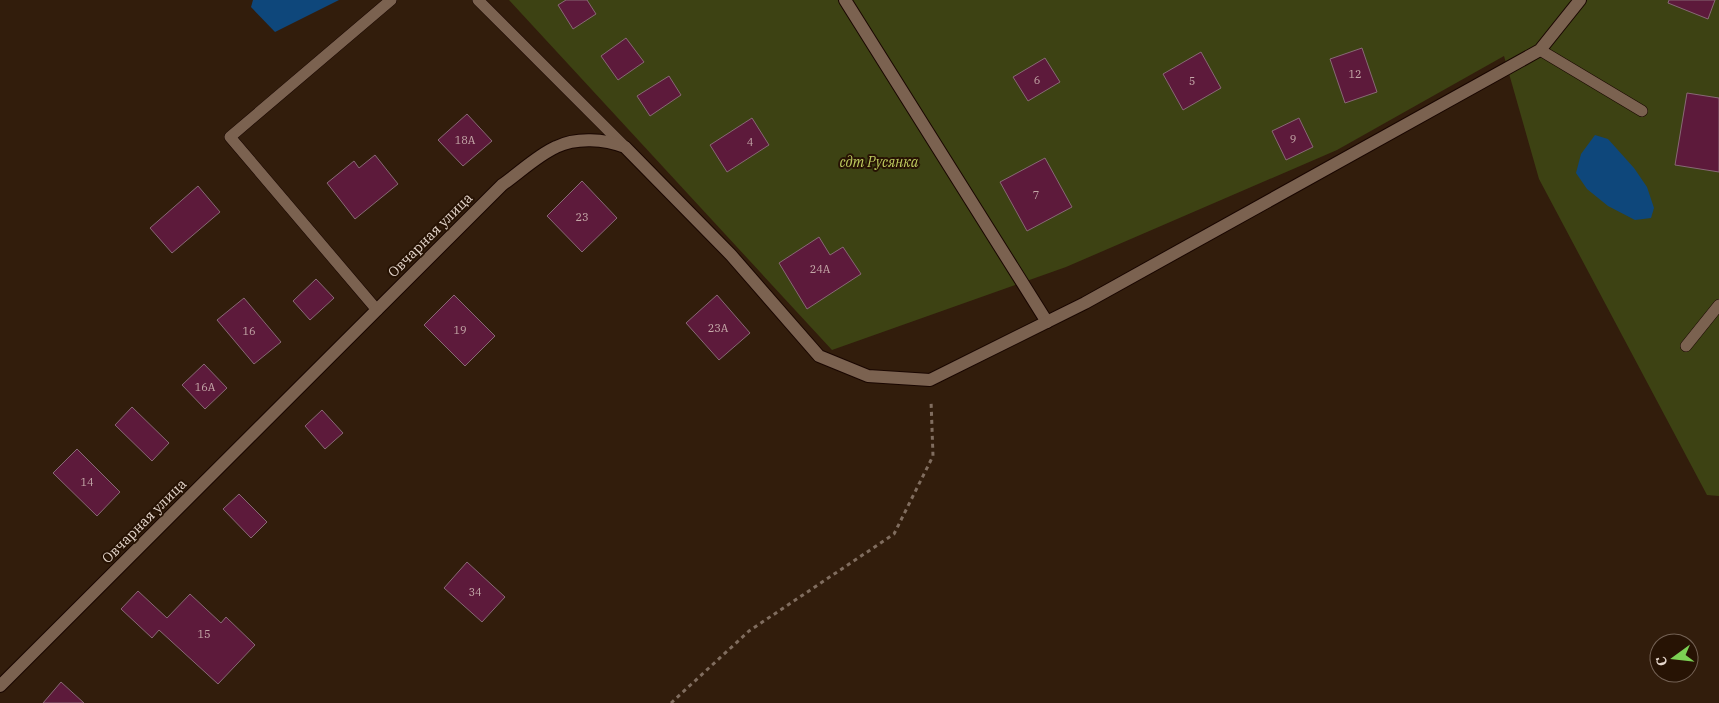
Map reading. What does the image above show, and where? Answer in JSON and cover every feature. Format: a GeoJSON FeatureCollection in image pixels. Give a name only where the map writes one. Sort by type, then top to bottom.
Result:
{"type":"FeatureCollection","features":[{"type":"Feature","properties":{"kind":"street"},"geometry":{"type":"LineString","coordinates":[[845,0],[1047,322]]}},
{"type":"Feature","properties":{"kind":"street"},"geometry":{"type":"LineString","coordinates":[[625,147],[731,255],[819,356],[868,376],[930,380],[1094,298],[1540,50],[1580,0]]}},
{"type":"Feature","properties":{"kind":"street","name":"Овчарная улица"},"geometry":{"type":"LineString","coordinates":[[0,686],[502,185],[557,146],[586,140],[612,142],[625,147]]}},
{"type":"Feature","properties":{"kind":"lane"},"geometry":{"type":"LineString","coordinates":[[377,310],[230,137],[391,0]]}},
{"type":"Feature","properties":{"kind":"lane"},"geometry":{"type":"LineString","coordinates":[[478,0],[625,147]]}},
{"type":"Feature","properties":{"kind":"lane"},"geometry":{"type":"LineString","coordinates":[[1540,50],[1642,111]]}},
{"type":"Feature","properties":{"kind":"lane"},"geometry":{"type":"LineString","coordinates":[[1686,346],[1719,304]]}},
{"type":"Feature","properties":{"kind":"path"},"geometry":{"type":"LineString","coordinates":[[671,703],[749,631],[894,534],[933,456],[930,380]]}},
{"type":"Feature","properties":{"kind":"green space","name":"сдт Русянка"},"geometry":{"type":"Polygon","coordinates":[[[509,0],[1719,0],[1719,496],[1707,495],[1539,179],[1504,56],[1337,150],[1066,267],[832,350],[509,0]]]}},
{"type":"Feature","properties":{"kind":"water"},"geometry":{"type":"Polygon","coordinates":[[[253,0],[339,0],[275,32],[251,7],[253,0]]]}},
{"type":"Feature","properties":{"kind":"water"},"geometry":{"type":"Polygon","coordinates":[[[1595,135],[1608,139],[1634,168],[1647,187],[1654,208],[1651,218],[1635,220],[1608,206],[1587,189],[1576,173],[1581,154],[1595,135]]]}},
{"type":"Feature","properties":{"kind":"building"},"geometry":{"type":"Polygon","coordinates":[[[566,0],[587,0],[596,14],[573,29],[558,5],[566,0]]]}},
{"type":"Feature","properties":{"kind":"building"},"geometry":{"type":"Polygon","coordinates":[[[1669,0],[1715,0],[1708,19],[1668,3],[1669,0]]]}},
{"type":"Feature","properties":{"kind":"building"},"geometry":{"type":"Polygon","coordinates":[[[626,38],[644,62],[618,80],[601,56],[626,38]]]}},
{"type":"Feature","properties":{"kind":"building"},"geometry":{"type":"Polygon","coordinates":[[[1362,48],[1377,92],[1345,103],[1330,59],[1362,48]]]}},
{"type":"Feature","properties":{"kind":"building"},"geometry":{"type":"Polygon","coordinates":[[[1201,52],[1221,88],[1183,110],[1163,74],[1201,52]]]}},
{"type":"Feature","properties":{"kind":"building"},"geometry":{"type":"Polygon","coordinates":[[[1045,58],[1060,82],[1028,101],[1013,77],[1045,58]]]}},
{"type":"Feature","properties":{"kind":"building"},"geometry":{"type":"Polygon","coordinates":[[[669,76],[681,95],[650,116],[637,96],[669,76]]]}},
{"type":"Feature","properties":{"kind":"building"},"geometry":{"type":"Polygon","coordinates":[[[1687,93],[1719,98],[1719,172],[1675,165],[1687,93]]]}},
{"type":"Feature","properties":{"kind":"building"},"geometry":{"type":"Polygon","coordinates":[[[467,114],[492,141],[463,166],[438,140],[467,114]]]}},
{"type":"Feature","properties":{"kind":"building"},"geometry":{"type":"Polygon","coordinates":[[[752,118],[769,145],[727,172],[710,145],[752,118]]]}},
{"type":"Feature","properties":{"kind":"building"},"geometry":{"type":"Polygon","coordinates":[[[1299,118],[1313,147],[1286,160],[1272,131],[1299,118]]]}},
{"type":"Feature","properties":{"kind":"building"},"geometry":{"type":"Polygon","coordinates":[[[375,155],[398,184],[355,219],[327,183],[354,161],[359,168],[375,155]]]}},
{"type":"Feature","properties":{"kind":"building"},"geometry":{"type":"Polygon","coordinates":[[[1045,158],[1072,207],[1027,231],[1000,182],[1045,158]]]}},
{"type":"Feature","properties":{"kind":"building"},"geometry":{"type":"Polygon","coordinates":[[[582,181],[617,218],[582,252],[547,216],[582,181]]]}},
{"type":"Feature","properties":{"kind":"building"},"geometry":{"type":"Polygon","coordinates":[[[198,186],[220,212],[172,253],[150,228],[198,186]]]}},
{"type":"Feature","properties":{"kind":"building"},"geometry":{"type":"Polygon","coordinates":[[[819,237],[830,255],[843,247],[861,274],[807,309],[779,263],[819,237]]]}},
{"type":"Feature","properties":{"kind":"building"},"geometry":{"type":"Polygon","coordinates":[[[316,279],[334,298],[310,320],[293,301],[316,279]]]}},
{"type":"Feature","properties":{"kind":"building"},"geometry":{"type":"Polygon","coordinates":[[[454,295],[495,336],[465,366],[424,325],[454,295]]]}},
{"type":"Feature","properties":{"kind":"building"},"geometry":{"type":"Polygon","coordinates":[[[717,295],[750,333],[719,360],[686,323],[717,295]]]}},
{"type":"Feature","properties":{"kind":"building"},"geometry":{"type":"Polygon","coordinates":[[[244,298],[281,342],[254,364],[217,320],[244,298]]]}},
{"type":"Feature","properties":{"kind":"building"},"geometry":{"type":"Polygon","coordinates":[[[204,364],[227,388],[205,409],[182,385],[204,364]]]}},
{"type":"Feature","properties":{"kind":"building"},"geometry":{"type":"Polygon","coordinates":[[[132,407],[169,443],[152,461],[115,425],[132,407]]]}},
{"type":"Feature","properties":{"kind":"building"},"geometry":{"type":"Polygon","coordinates":[[[322,410],[343,433],[325,449],[305,426],[322,410]]]}},
{"type":"Feature","properties":{"kind":"building"},"geometry":{"type":"Polygon","coordinates":[[[77,449],[120,492],[97,516],[53,473],[77,449]]]}},
{"type":"Feature","properties":{"kind":"building"},"geometry":{"type":"Polygon","coordinates":[[[239,494],[267,522],[251,538],[223,509],[239,494]]]}},
{"type":"Feature","properties":{"kind":"building"},"geometry":{"type":"Polygon","coordinates":[[[467,562],[505,597],[482,622],[444,588],[467,562]]]}},
{"type":"Feature","properties":{"kind":"building"},"geometry":{"type":"Polygon","coordinates":[[[138,591],[167,618],[190,594],[221,623],[226,617],[255,645],[218,684],[159,630],[152,638],[121,609],[138,591]]]}},
{"type":"Feature","properties":{"kind":"building"},"geometry":{"type":"Polygon","coordinates":[[[61,682],[84,703],[43,703],[61,682]]]}}]}
